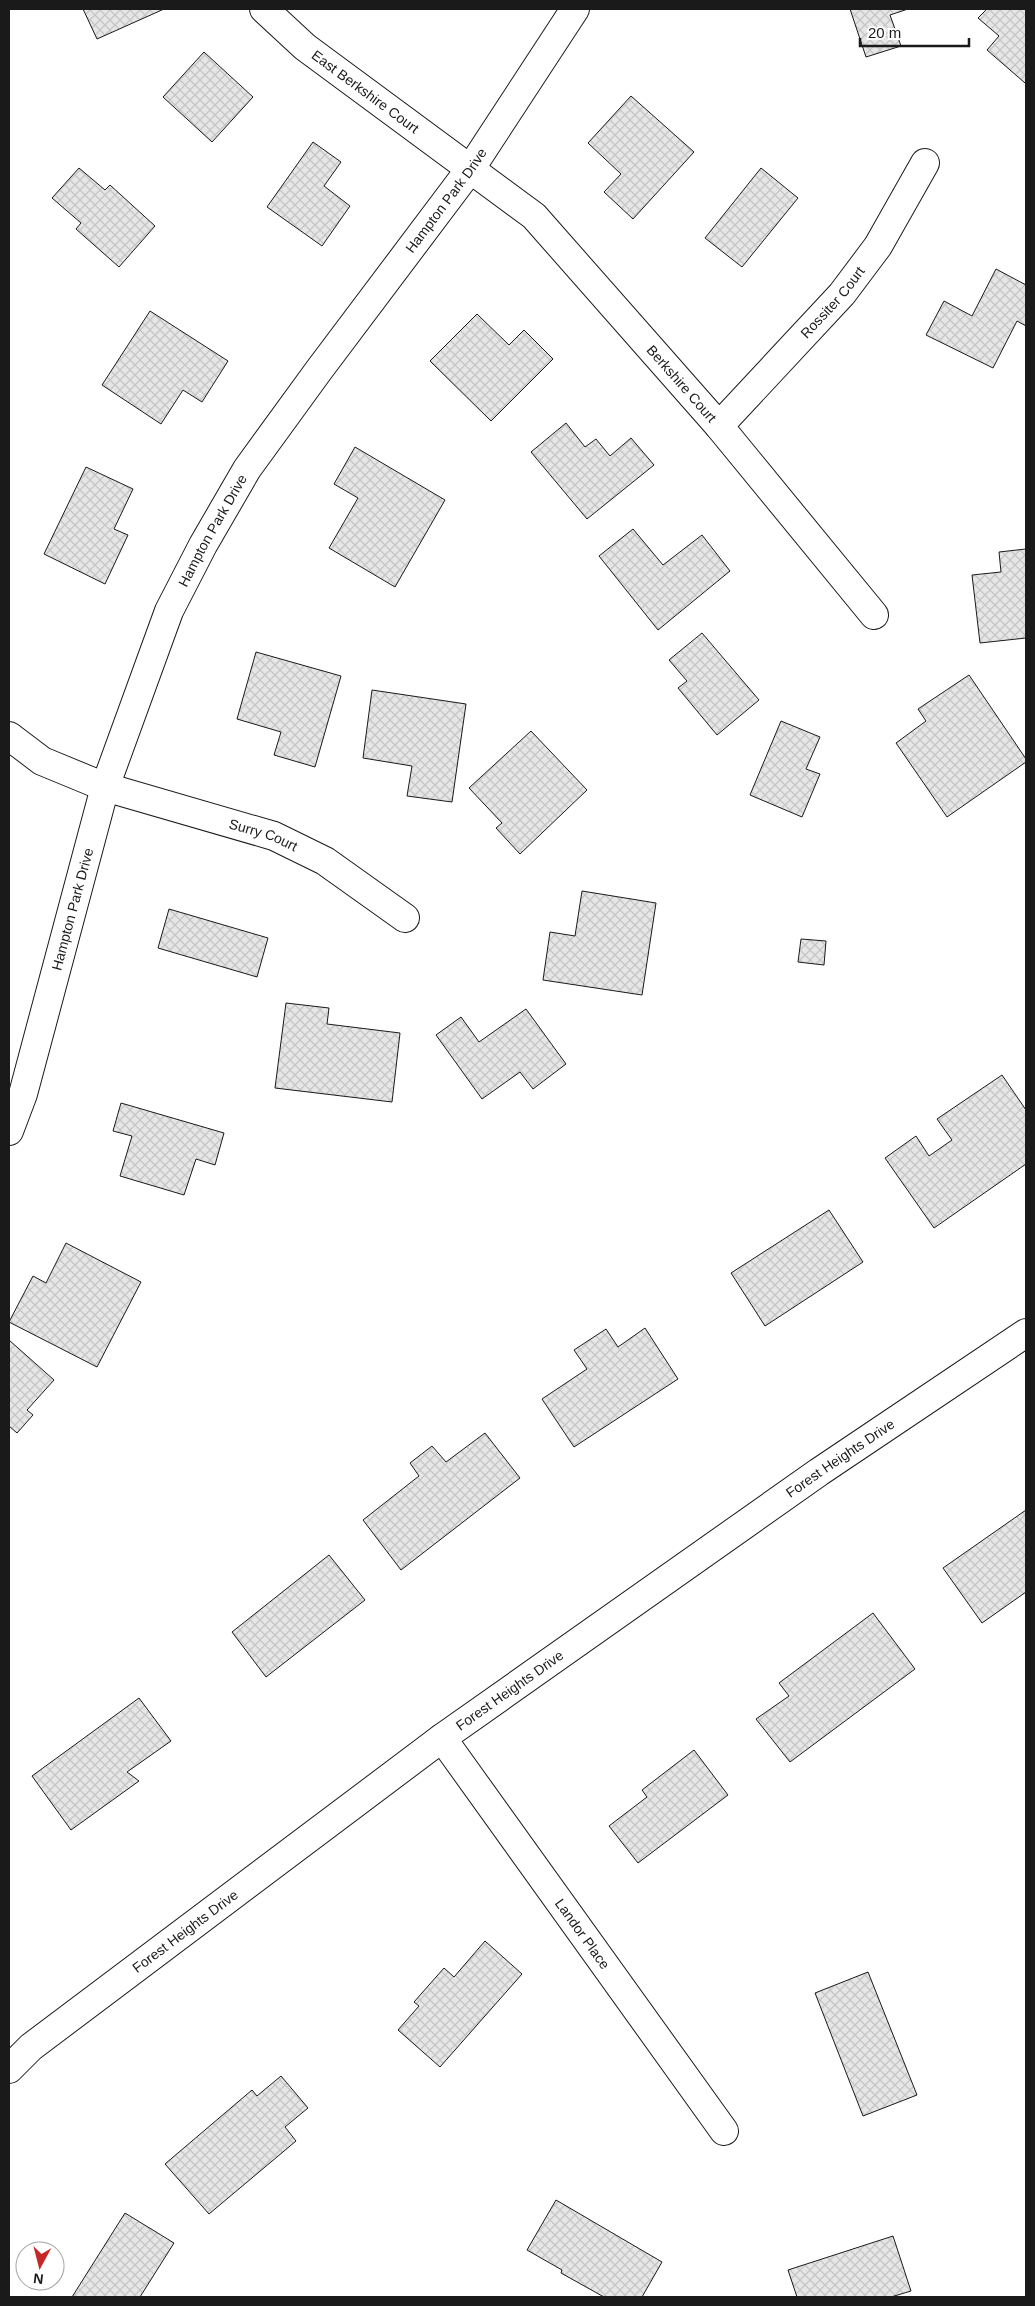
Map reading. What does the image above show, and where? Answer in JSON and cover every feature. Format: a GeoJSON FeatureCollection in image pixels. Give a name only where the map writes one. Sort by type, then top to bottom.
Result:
{"type":"FeatureCollection","features":[{"type":"Feature","properties":{"kind":"street","name":"East Berkshire Court"},"geometry":{"type":"LineString","coordinates":[[264,9],[305,47],[471,168]]}},
{"type":"Feature","properties":{"kind":"street","name":"Hampton Park Drive"},"geometry":{"type":"LineString","coordinates":[[9,1131],[24,1094],[105,787],[169,611],[203,545],[247,469],[471,168],[575,9]]}},
{"type":"Feature","properties":{"kind":"street","name":"Rossiter Court"},"geometry":{"type":"LineString","coordinates":[[719,426],[842,294],[878,246],[925,164]]}},
{"type":"Feature","properties":{"kind":"street","name":"Berkshire Court"},"geometry":{"type":"LineString","coordinates":[[471,168],[534,216],[719,426],[874,615]]}},
{"type":"Feature","properties":{"kind":"street","name":"Surry Court"},"geometry":{"type":"LineString","coordinates":[[9,736],[42,762],[105,787],[274,836],[325,861],[405,918]]}},
{"type":"Feature","properties":{"kind":"street","name":"Forest Heights Drive"},"geometry":{"type":"LineString","coordinates":[[9,2069],[31,2047],[442,1738],[819,1472],[1026,1333]]}},
{"type":"Feature","properties":{"kind":"street","name":"Landor Place"},"geometry":{"type":"LineString","coordinates":[[442,1738],[724,2131]]}},
{"type":"Feature","properties":{"kind":"building"},"geometry":{"type":"Polygon","coordinates":[[[83,9],[164,9],[97,39],[83,9]]]}},
{"type":"Feature","properties":{"kind":"building"},"geometry":{"type":"Polygon","coordinates":[[[850,9],[908,9],[890,15],[901,46],[866,57],[850,9]]]}},
{"type":"Feature","properties":{"kind":"building"},"geometry":{"type":"Polygon","coordinates":[[[987,9],[1026,9],[1025,83],[987,50],[999,36],[978,18],[987,9]]]}},
{"type":"Feature","properties":{"kind":"building"},"geometry":{"type":"Polygon","coordinates":[[[204,52],[253,97],[212,142],[163,97],[204,52]]]}},
{"type":"Feature","properties":{"kind":"building"},"geometry":{"type":"Polygon","coordinates":[[[631,96],[694,152],[633,219],[604,192],[621,174],[588,143],[631,96]]]}},
{"type":"Feature","properties":{"kind":"building"},"geometry":{"type":"Polygon","coordinates":[[[313,142],[341,162],[324,186],[350,206],[322,246],[267,207],[313,142]]]}},
{"type":"Feature","properties":{"kind":"building"},"geometry":{"type":"Polygon","coordinates":[[[79,168],[105,190],[110,185],[155,226],[119,267],[76,229],[81,223],[52,198],[79,168]]]}},
{"type":"Feature","properties":{"kind":"building"},"geometry":{"type":"Polygon","coordinates":[[[761,168],[798,198],[742,267],[705,238],[761,168]]]}},
{"type":"Feature","properties":{"kind":"building"},"geometry":{"type":"Polygon","coordinates":[[[996,269],[1026,285],[1026,326],[1017,321],[993,368],[926,335],[944,301],[972,316],[996,269]]]}},
{"type":"Feature","properties":{"kind":"building"},"geometry":{"type":"Polygon","coordinates":[[[150,311],[228,361],[202,402],[183,390],[161,424],[102,385],[150,311]]]}},
{"type":"Feature","properties":{"kind":"building"},"geometry":{"type":"Polygon","coordinates":[[[477,314],[509,345],[524,330],[553,359],[491,421],[430,361],[477,314]]]}},
{"type":"Feature","properties":{"kind":"building"},"geometry":{"type":"Polygon","coordinates":[[[566,423],[585,447],[596,439],[610,456],[631,438],[654,465],[587,519],[531,452],[566,423]]]}},
{"type":"Feature","properties":{"kind":"building"},"geometry":{"type":"Polygon","coordinates":[[[355,447],[445,500],[395,587],[329,548],[358,498],[334,484],[355,447]]]}},
{"type":"Feature","properties":{"kind":"building"},"geometry":{"type":"Polygon","coordinates":[[[86,467],[133,489],[114,529],[128,535],[105,584],[44,554],[86,467]]]}},
{"type":"Feature","properties":{"kind":"building"},"geometry":{"type":"Polygon","coordinates":[[[633,529],[663,565],[702,535],[730,571],[658,630],[599,556],[633,529]]]}},
{"type":"Feature","properties":{"kind":"building"},"geometry":{"type":"Polygon","coordinates":[[[1026,549],[1026,638],[980,643],[972,575],[1001,572],[999,552],[1026,549]]]}},
{"type":"Feature","properties":{"kind":"building"},"geometry":{"type":"Polygon","coordinates":[[[702,633],[759,700],[717,735],[678,688],[687,681],[669,660],[702,633]]]}},
{"type":"Feature","properties":{"kind":"building"},"geometry":{"type":"Polygon","coordinates":[[[256,652],[341,676],[315,767],[274,755],[281,732],[237,719],[256,652]]]}},
{"type":"Feature","properties":{"kind":"building"},"geometry":{"type":"Polygon","coordinates":[[[969,675],[1026,759],[1026,762],[947,817],[896,743],[926,721],[918,709],[969,675]]]}},
{"type":"Feature","properties":{"kind":"building"},"geometry":{"type":"Polygon","coordinates":[[[372,690],[466,704],[452,802],[407,796],[412,766],[363,758],[372,690]]]}},
{"type":"Feature","properties":{"kind":"building"},"geometry":{"type":"Polygon","coordinates":[[[781,721],[820,737],[806,769],[820,774],[802,817],[750,795],[781,721]]]}},
{"type":"Feature","properties":{"kind":"building"},"geometry":{"type":"Polygon","coordinates":[[[531,731],[587,790],[520,854],[496,828],[502,823],[469,788],[531,731]]]}},
{"type":"Feature","properties":{"kind":"building"},"geometry":{"type":"Polygon","coordinates":[[[582,891],[656,903],[642,995],[543,980],[550,932],[575,936],[582,891]]]}},
{"type":"Feature","properties":{"kind":"building"},"geometry":{"type":"Polygon","coordinates":[[[169,909],[268,938],[257,977],[158,948],[169,909]]]}},
{"type":"Feature","properties":{"kind":"building"},"geometry":{"type":"Polygon","coordinates":[[[801,939],[826,941],[824,965],[798,962],[801,939]]]}},
{"type":"Feature","properties":{"kind":"building"},"geometry":{"type":"Polygon","coordinates":[[[286,1003],[329,1008],[327,1024],[400,1033],[392,1102],[275,1088],[286,1003]]]}},
{"type":"Feature","properties":{"kind":"building"},"geometry":{"type":"Polygon","coordinates":[[[526,1009],[566,1064],[533,1089],[520,1072],[482,1099],[436,1035],[461,1017],[479,1042],[526,1009]]]}},
{"type":"Feature","properties":{"kind":"building"},"geometry":{"type":"Polygon","coordinates":[[[1002,1075],[1026,1110],[1026,1164],[934,1228],[885,1158],[916,1136],[929,1156],[952,1140],[937,1119],[1002,1075]]]}},
{"type":"Feature","properties":{"kind":"building"},"geometry":{"type":"Polygon","coordinates":[[[121,1103],[224,1133],[215,1165],[196,1159],[184,1195],[120,1176],[132,1136],[113,1131],[121,1103]]]}},
{"type":"Feature","properties":{"kind":"building"},"geometry":{"type":"Polygon","coordinates":[[[829,1210],[863,1262],[765,1326],[731,1273],[829,1210]]]}},
{"type":"Feature","properties":{"kind":"building"},"geometry":{"type":"Polygon","coordinates":[[[66,1243],[141,1282],[97,1367],[9,1322],[33,1276],[46,1283],[66,1243]]]}},
{"type":"Feature","properties":{"kind":"building"},"geometry":{"type":"Polygon","coordinates":[[[645,1328],[678,1379],[574,1447],[542,1399],[587,1369],[574,1350],[606,1329],[618,1347],[645,1328]]]}},
{"type":"Feature","properties":{"kind":"building"},"geometry":{"type":"Polygon","coordinates":[[[9,1340],[54,1380],[27,1410],[33,1415],[17,1433],[9,1426],[9,1340]]]}},
{"type":"Feature","properties":{"kind":"building"},"geometry":{"type":"Polygon","coordinates":[[[485,1433],[520,1478],[401,1570],[363,1520],[419,1476],[410,1463],[432,1446],[446,1462],[485,1433]]]}},
{"type":"Feature","properties":{"kind":"building"},"geometry":{"type":"Polygon","coordinates":[[[1026,1510],[1026,1592],[982,1623],[943,1568],[1026,1510]]]}},
{"type":"Feature","properties":{"kind":"building"},"geometry":{"type":"Polygon","coordinates":[[[329,1555],[365,1600],[266,1677],[232,1632],[329,1555]]]}},
{"type":"Feature","properties":{"kind":"building"},"geometry":{"type":"Polygon","coordinates":[[[873,1613],[915,1669],[790,1762],[756,1719],[789,1696],[779,1683],[873,1613]]]}},
{"type":"Feature","properties":{"kind":"building"},"geometry":{"type":"Polygon","coordinates":[[[139,1698],[171,1741],[127,1772],[139,1781],[71,1830],[32,1776],[139,1698]]]}},
{"type":"Feature","properties":{"kind":"building"},"geometry":{"type":"Polygon","coordinates":[[[694,1750],[728,1795],[638,1863],[609,1826],[647,1797],[642,1790],[694,1750]]]}},
{"type":"Feature","properties":{"kind":"building"},"geometry":{"type":"Polygon","coordinates":[[[485,1941],[522,1974],[440,2067],[398,2030],[419,2006],[414,2002],[444,1968],[454,1977],[485,1941]]]}},
{"type":"Feature","properties":{"kind":"building"},"geometry":{"type":"Polygon","coordinates":[[[868,1972],[917,2095],[863,2116],[815,1993],[868,1972]]]}},
{"type":"Feature","properties":{"kind":"building"},"geometry":{"type":"Polygon","coordinates":[[[281,2076],[308,2108],[285,2127],[296,2141],[209,2214],[165,2164],[252,2090],[257,2096],[281,2076]]]}},
{"type":"Feature","properties":{"kind":"building"},"geometry":{"type":"Polygon","coordinates":[[[556,2200],[662,2262],[642,2297],[604,2297],[561,2273],[562,2270],[527,2250],[556,2200]]]}},
{"type":"Feature","properties":{"kind":"building"},"geometry":{"type":"Polygon","coordinates":[[[125,2213],[174,2243],[140,2297],[72,2297],[125,2213]]]}},
{"type":"Feature","properties":{"kind":"building"},"geometry":{"type":"Polygon","coordinates":[[[893,2236],[911,2291],[891,2297],[797,2297],[788,2270],[893,2236]]]}}]}
